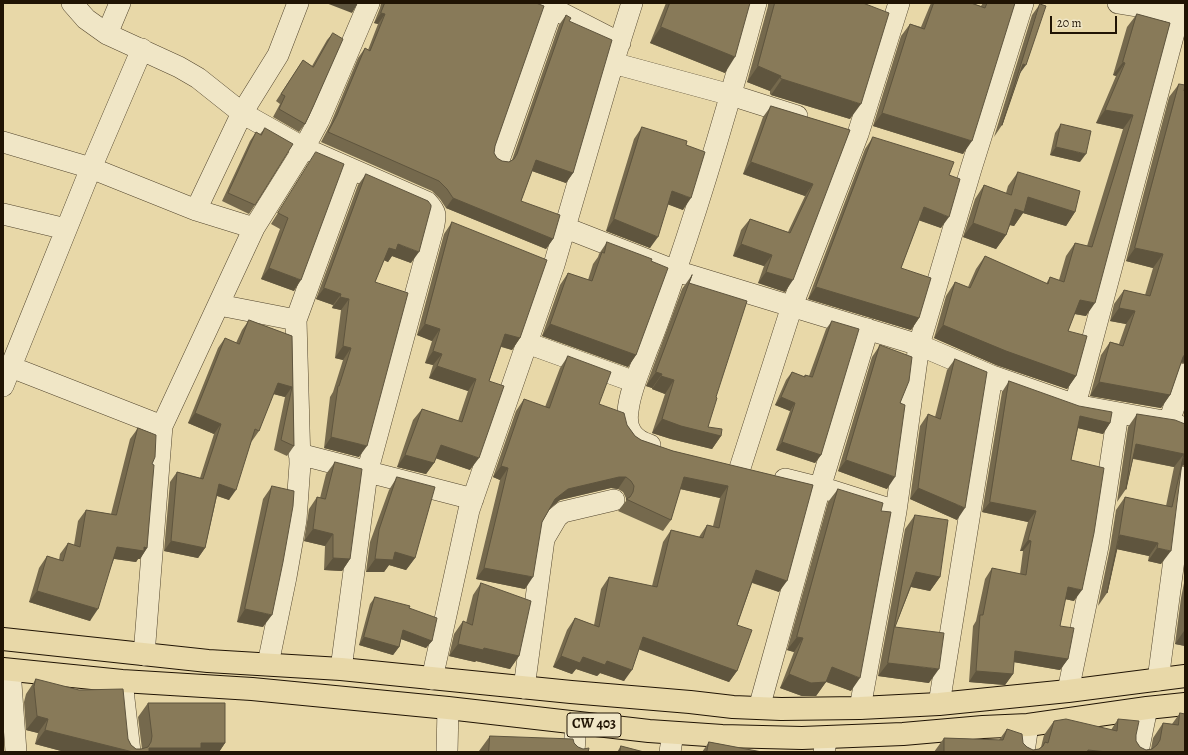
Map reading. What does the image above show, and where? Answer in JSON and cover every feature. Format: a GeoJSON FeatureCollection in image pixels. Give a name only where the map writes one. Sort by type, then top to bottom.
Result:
{"type":"FeatureCollection","features":[{"type":"Feature","properties":{"kind":"main road","name":"CW 403"},"geometry":{"type":"LineString","coordinates":[[3,639],[208,661],[342,669],[524,688],[733,707],[759,708],[860,708],[939,704],[1068,691],[1185,676]]}},
{"type":"Feature","properties":{"kind":"main road","name":"CW 403"},"geometry":{"type":"LineString","coordinates":[[6,670],[122,682],[252,689],[448,708],[649,732],[671,742],[730,737],[802,738],[826,745],[903,734],[983,726],[1028,725],[1185,704]]}},
{"type":"Feature","properties":{"kind":"street"},"geometry":{"type":"LineString","coordinates":[[72,3],[86,19],[107,34],[179,67],[198,78],[242,113],[304,148],[351,170],[427,202],[434,210],[435,217],[367,473],[342,669]]}},
{"type":"Feature","properties":{"kind":"street"},"geometry":{"type":"LineString","coordinates":[[107,34],[120,3]]}},
{"type":"Feature","properties":{"kind":"street"},"geometry":{"type":"LineString","coordinates":[[196,210],[242,113],[278,55],[298,3]]}},
{"type":"Feature","properties":{"kind":"street"},"geometry":{"type":"LineString","coordinates":[[144,655],[162,426],[254,228],[304,148],[319,120],[369,3]]}},
{"type":"Feature","properties":{"kind":"street"},"geometry":{"type":"LineString","coordinates":[[432,679],[469,510],[527,343],[547,262],[566,228],[613,63],[632,3]]}},
{"type":"Feature","properties":{"kind":"street"},"geometry":{"type":"LineString","coordinates":[[668,451],[637,440],[629,430],[627,412],[635,382],[676,271],[731,96],[756,3]]}},
{"type":"Feature","properties":{"kind":"street"},"geometry":{"type":"LineString","coordinates":[[896,511],[820,488],[732,467],[858,134],[899,3]]}},
{"type":"Feature","properties":{"kind":"street"},"geometry":{"type":"LineString","coordinates":[[860,708],[896,511],[919,344],[964,167],[1023,3]]}},
{"type":"Feature","properties":{"kind":"street"},"geometry":{"type":"LineString","coordinates":[[1075,405],[1182,14],[1118,3]]}},
{"type":"Feature","properties":{"kind":"street"},"geometry":{"type":"LineString","coordinates":[[499,160],[547,6],[620,43]]}},
{"type":"Feature","properties":{"kind":"street"},"geometry":{"type":"LineString","coordinates":[[3,386],[91,168],[142,50]]}},
{"type":"Feature","properties":{"kind":"street"},"geometry":{"type":"LineString","coordinates":[[613,63],[813,120]]}},
{"type":"Feature","properties":{"kind":"street"},"geometry":{"type":"LineString","coordinates":[[3,142],[91,168],[196,210],[254,228]]}},
{"type":"Feature","properties":{"kind":"street"},"geometry":{"type":"LineString","coordinates":[[268,664],[296,520],[300,464],[296,320],[351,170]]}},
{"type":"Feature","properties":{"kind":"street"},"geometry":{"type":"LineString","coordinates":[[3,214],[66,229]]}},
{"type":"Feature","properties":{"kind":"street"},"geometry":{"type":"LineString","coordinates":[[435,217],[456,225]]}},
{"type":"Feature","properties":{"kind":"street"},"geometry":{"type":"LineString","coordinates":[[566,228],[676,271],[919,344],[992,376],[1075,405],[1177,425],[1185,374]]}},
{"type":"Feature","properties":{"kind":"street"},"geometry":{"type":"LineString","coordinates":[[219,305],[296,320]]}},
{"type":"Feature","properties":{"kind":"street"},"geometry":{"type":"LineString","coordinates":[[759,708],[820,488],[868,329]]}},
{"type":"Feature","properties":{"kind":"street"},"geometry":{"type":"LineString","coordinates":[[527,343],[635,382]]}},
{"type":"Feature","properties":{"kind":"street"},"geometry":{"type":"LineString","coordinates":[[11,367],[162,426]]}},
{"type":"Feature","properties":{"kind":"street"},"geometry":{"type":"LineString","coordinates":[[939,704],[992,376]]}},
{"type":"Feature","properties":{"kind":"street"},"geometry":{"type":"LineString","coordinates":[[1068,691],[1098,546],[1118,413]]}},
{"type":"Feature","properties":{"kind":"street"},"geometry":{"type":"LineString","coordinates":[[299,454],[367,473],[473,499]]}},
{"type":"Feature","properties":{"kind":"street"},"geometry":{"type":"LineString","coordinates":[[1158,680],[1185,477]]}},
{"type":"Feature","properties":{"kind":"street"},"geometry":{"type":"LineString","coordinates":[[524,688],[544,539],[554,521],[563,512],[614,500]]}},
{"type":"Feature","properties":{"kind":"street"},"geometry":{"type":"LineString","coordinates":[[6,670],[16,752]]}},
{"type":"Feature","properties":{"kind":"street"},"geometry":{"type":"LineString","coordinates":[[122,682],[130,752]]}},
{"type":"Feature","properties":{"kind":"street"},"geometry":{"type":"LineString","coordinates":[[448,708],[448,752]]}},
{"type":"Feature","properties":{"kind":"street"},"geometry":{"type":"LineString","coordinates":[[1138,752],[1147,708]]}},
{"type":"Feature","properties":{"kind":"street"},"geometry":{"type":"LineString","coordinates":[[574,752],[576,723]]}},
{"type":"Feature","properties":{"kind":"street"},"geometry":{"type":"LineString","coordinates":[[1024,752],[1028,725]]}},
{"type":"Feature","properties":{"kind":"building"},"geometry":{"type":"Polygon","coordinates":[[[385,3],[536,3],[544,6],[495,146],[494,153],[497,158],[502,161],[509,162],[514,159],[517,154],[566,15],[571,18],[569,21],[612,40],[573,173],[536,160],[521,201],[560,215],[553,239],[453,198],[439,181],[328,132],[337,115],[365,48],[370,51],[385,14],[381,13],[385,3]]]}},
{"type":"Feature","properties":{"kind":"building"},"geometry":{"type":"Polygon","coordinates":[[[670,3],[750,3],[735,57],[661,27],[670,3]]]}},
{"type":"Feature","properties":{"kind":"building"},"geometry":{"type":"Polygon","coordinates":[[[775,3],[863,3],[889,13],[861,104],[782,79],[780,78],[781,76],[758,66],[775,3]]]}},
{"type":"Feature","properties":{"kind":"building"},"geometry":{"type":"Polygon","coordinates":[[[934,3],[971,3],[985,8],[987,3],[1015,3],[972,141],[882,113],[910,24],[924,29],[934,3]]]}},
{"type":"Feature","properties":{"kind":"building"},"geometry":{"type":"Polygon","coordinates":[[[1040,4],[1046,6],[1026,65],[1023,64],[1002,125],[1040,4]]]}},
{"type":"Feature","properties":{"kind":"building"},"geometry":{"type":"Polygon","coordinates":[[[1137,14],[1170,23],[1095,303],[1080,300],[1068,331],[1087,336],[1076,376],[1006,351],[943,325],[955,282],[970,288],[985,256],[1048,284],[1050,277],[1064,282],[1075,243],[1092,247],[1133,115],[1105,110],[1125,63],[1123,62],[1137,14]]]}},
{"type":"Feature","properties":{"kind":"building"},"geometry":{"type":"Polygon","coordinates":[[[333,33],[343,39],[305,124],[279,109],[285,96],[281,94],[303,60],[313,67],[333,33]]]}},
{"type":"Feature","properties":{"kind":"building"},"geometry":{"type":"Polygon","coordinates":[[[1179,84],[1185,85],[1185,354],[1170,395],[1099,382],[1110,342],[1123,346],[1135,311],[1119,308],[1124,290],[1150,296],[1163,254],[1135,248],[1179,84]]]}},
{"type":"Feature","properties":{"kind":"building"},"geometry":{"type":"Polygon","coordinates":[[[771,106],[850,130],[793,280],[766,272],[772,255],[741,244],[750,219],[790,233],[813,184],[751,162],[771,106]]]}},
{"type":"Feature","properties":{"kind":"building"},"geometry":{"type":"Polygon","coordinates":[[[1061,124],[1091,131],[1086,154],[1056,147],[1061,124]]]}},
{"type":"Feature","properties":{"kind":"building"},"geometry":{"type":"Polygon","coordinates":[[[642,127],[687,141],[686,145],[705,152],[691,198],[672,191],[658,237],[614,219],[642,127]]]}},
{"type":"Feature","properties":{"kind":"building"},"geometry":{"type":"Polygon","coordinates":[[[265,128],[293,144],[255,205],[228,193],[256,132],[261,135],[265,128]]]}},
{"type":"Feature","properties":{"kind":"building"},"geometry":{"type":"Polygon","coordinates":[[[873,137],[954,162],[949,175],[960,179],[949,217],[924,207],[901,268],[931,278],[919,318],[816,287],[873,137]]]}},
{"type":"Feature","properties":{"kind":"building"},"geometry":{"type":"Polygon","coordinates":[[[316,152],[344,164],[301,280],[269,268],[288,218],[278,213],[316,152]]]}},
{"type":"Feature","properties":{"kind":"building"},"geometry":{"type":"Polygon","coordinates":[[[1018,172],[1080,191],[1075,212],[1028,197],[1024,212],[1015,209],[1006,235],[973,223],[984,185],[1011,195],[1018,172]]]}},
{"type":"Feature","properties":{"kind":"building"},"geometry":{"type":"Polygon","coordinates":[[[366,174],[428,201],[431,205],[419,252],[398,244],[396,250],[389,248],[375,282],[408,293],[367,446],[331,437],[338,386],[351,348],[343,346],[349,299],[340,297],[341,294],[324,288],[366,174]]]}},
{"type":"Feature","properties":{"kind":"building"},"geometry":{"type":"Polygon","coordinates":[[[452,222],[547,260],[520,338],[505,334],[489,381],[504,386],[479,458],[441,445],[434,463],[405,455],[422,409],[462,422],[476,379],[437,366],[442,354],[433,351],[440,329],[425,324],[452,222]]]}},
{"type":"Feature","properties":{"kind":"building"},"geometry":{"type":"Polygon","coordinates":[[[607,242],[652,259],[651,261],[668,268],[636,355],[550,324],[568,273],[592,281],[607,242]]]}},
{"type":"Feature","properties":{"kind":"building"},"geometry":{"type":"Polygon","coordinates":[[[689,283],[747,301],[716,397],[717,398],[708,427],[722,429],[721,436],[681,426],[662,419],[674,380],[661,376],[662,374],[656,372],[689,283]]]}},
{"type":"Feature","properties":{"kind":"building"},"geometry":{"type":"Polygon","coordinates":[[[249,320],[292,336],[294,446],[281,440],[292,387],[278,383],[259,431],[255,429],[236,490],[219,484],[205,548],[171,541],[177,472],[203,479],[221,424],[195,413],[225,338],[239,344],[249,320]]]}},
{"type":"Feature","properties":{"kind":"building"},"geometry":{"type":"Polygon","coordinates":[[[832,321],[859,329],[821,455],[782,442],[795,403],[781,397],[792,372],[805,377],[805,375],[812,377],[832,321]]]}},
{"type":"Feature","properties":{"kind":"building"},"geometry":{"type":"Polygon","coordinates":[[[880,345],[912,357],[909,381],[900,403],[905,405],[895,477],[846,460],[880,345]]]}},
{"type":"Feature","properties":{"kind":"building"},"geometry":{"type":"Polygon","coordinates":[[[568,356],[611,372],[599,404],[624,413],[627,425],[635,436],[641,440],[673,451],[813,485],[787,581],[756,570],[737,625],[752,630],[737,671],[643,637],[632,670],[607,661],[605,665],[583,657],[580,663],[561,656],[575,618],[599,627],[609,577],[657,587],[671,530],[703,538],[707,525],[719,528],[728,486],[684,477],[671,520],[626,499],[630,497],[634,486],[626,477],[619,477],[568,489],[555,499],[542,522],[533,577],[484,568],[508,468],[501,466],[524,399],[549,408],[568,356]]]}},
{"type":"Feature","properties":{"kind":"building"},"geometry":{"type":"Polygon","coordinates":[[[955,359],[987,372],[965,508],[918,488],[928,414],[940,419],[955,359]]]}},
{"type":"Feature","properties":{"kind":"building"},"geometry":{"type":"Polygon","coordinates":[[[1009,381],[1079,406],[1112,412],[1110,423],[1080,416],[1071,460],[1104,468],[1094,533],[1082,590],[1068,587],[1060,626],[1074,628],[1068,659],[1015,651],[1013,674],[976,671],[980,615],[983,615],[992,568],[1026,575],[1031,541],[1028,540],[1036,511],[990,502],[1009,381]]]}},
{"type":"Feature","properties":{"kind":"building"},"geometry":{"type":"Polygon","coordinates":[[[1137,414],[1175,420],[1185,424],[1185,456],[1182,461],[1184,454],[1136,444],[1126,489],[1137,414]]]}},
{"type":"Feature","properties":{"kind":"building"},"geometry":{"type":"Polygon","coordinates":[[[138,428],[156,435],[155,457],[152,464],[154,465],[147,548],[144,547],[144,551],[117,547],[98,609],[37,591],[47,556],[63,561],[68,543],[80,547],[86,510],[116,515],[138,428]]]}},
{"type":"Feature","properties":{"kind":"building"},"geometry":{"type":"Polygon","coordinates":[[[335,462],[362,469],[350,559],[333,558],[333,534],[313,529],[317,497],[325,499],[335,462]]]}},
{"type":"Feature","properties":{"kind":"building"},"geometry":{"type":"Polygon","coordinates":[[[1182,464],[1171,551],[1157,548],[1158,543],[1120,535],[1107,593],[1125,497],[1172,507],[1182,464]]]}},
{"type":"Feature","properties":{"kind":"building"},"geometry":{"type":"Polygon","coordinates":[[[397,477],[435,487],[415,558],[395,552],[393,560],[375,559],[379,530],[397,477]]]}},
{"type":"Feature","properties":{"kind":"building"},"geometry":{"type":"Polygon","coordinates":[[[272,486],[294,491],[293,506],[272,615],[245,609],[272,486]]]}},
{"type":"Feature","properties":{"kind":"building"},"geometry":{"type":"Polygon","coordinates":[[[838,489],[883,503],[881,511],[891,512],[860,678],[832,667],[826,682],[811,683],[789,674],[803,638],[797,637],[838,489]]]}},
{"type":"Feature","properties":{"kind":"building"},"geometry":{"type":"Polygon","coordinates":[[[915,515],[948,520],[940,577],[916,572],[895,627],[944,633],[939,669],[888,663],[915,515]]]}},
{"type":"Feature","properties":{"kind":"building"},"geometry":{"type":"Polygon","coordinates":[[[481,583],[531,601],[519,656],[458,644],[463,621],[472,625],[481,583]]]}},
{"type":"Feature","properties":{"kind":"building"},"geometry":{"type":"Polygon","coordinates":[[[375,597],[410,606],[409,608],[437,618],[432,641],[403,630],[399,647],[364,637],[375,597]]]}},
{"type":"Feature","properties":{"kind":"building"},"geometry":{"type":"Polygon","coordinates":[[[36,679],[79,690],[123,689],[128,739],[131,745],[136,749],[148,747],[151,742],[152,736],[148,703],[225,703],[225,743],[201,743],[201,748],[149,748],[149,752],[133,752],[45,730],[48,719],[37,716],[34,687],[36,679]]]}},
{"type":"Feature","properties":{"kind":"building"},"geometry":{"type":"Polygon","coordinates":[[[1180,713],[1185,714],[1185,752],[1107,752],[1088,750],[1087,752],[944,752],[944,738],[1003,740],[1007,729],[1022,734],[1023,743],[1027,747],[1033,750],[1039,749],[1045,742],[1048,743],[1054,721],[1066,719],[1117,731],[1118,719],[1139,721],[1136,741],[1140,747],[1146,750],[1152,749],[1157,745],[1160,740],[1163,723],[1178,725],[1180,713]]]}},
{"type":"Feature","properties":{"kind":"building"},"geometry":{"type":"Polygon","coordinates":[[[490,736],[573,739],[574,743],[578,747],[583,749],[589,748],[588,752],[489,752],[490,736]]]}},
{"type":"Feature","properties":{"kind":"building"},"geometry":{"type":"Polygon","coordinates":[[[709,742],[762,752],[707,752],[709,742]]]}},
{"type":"Feature","properties":{"kind":"building"},"geometry":{"type":"Polygon","coordinates":[[[621,746],[644,752],[620,752],[621,746]]]}}]}
